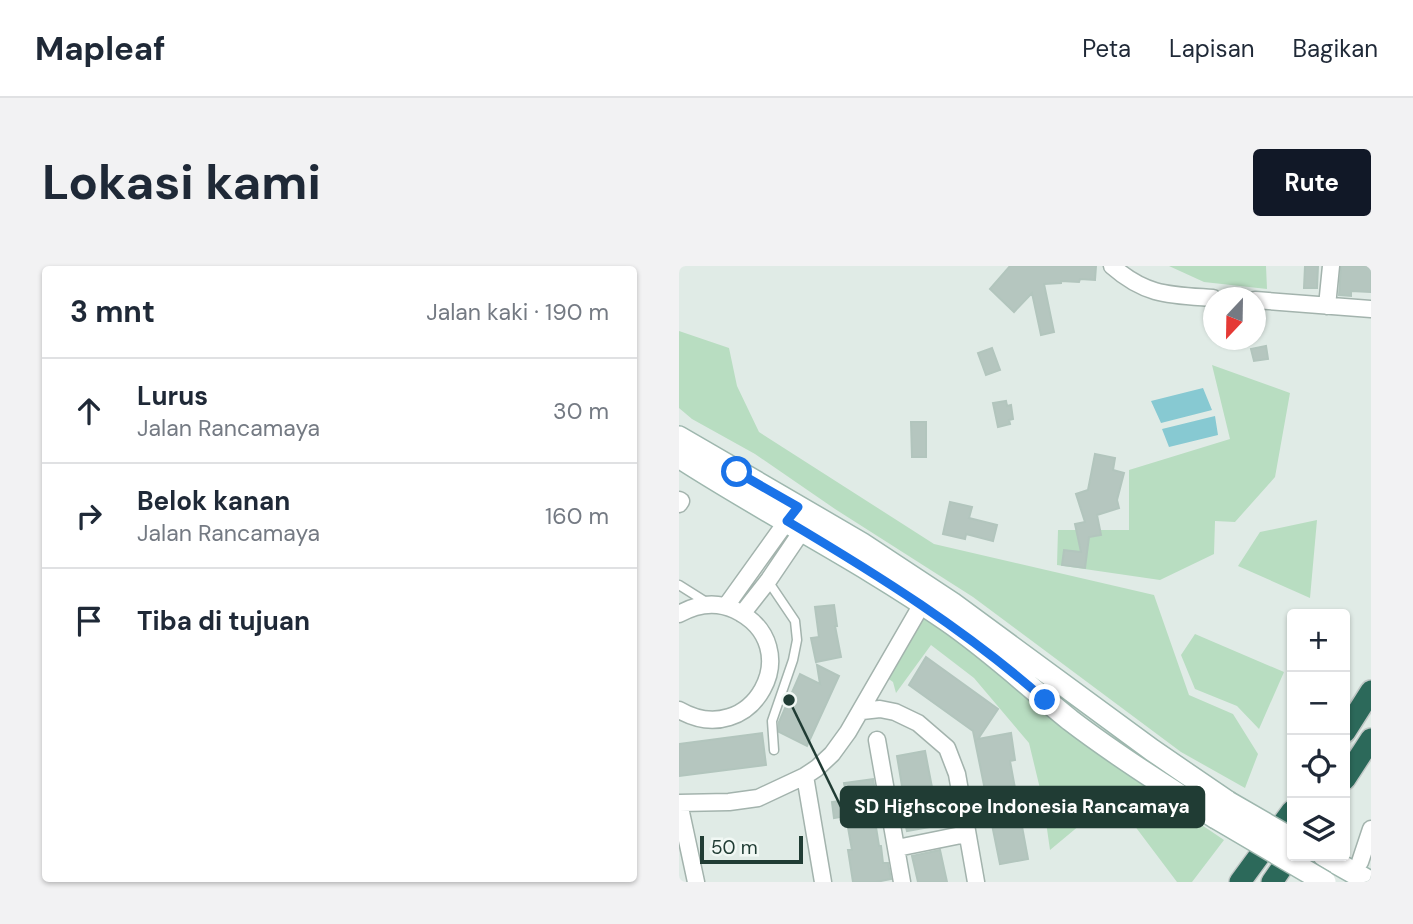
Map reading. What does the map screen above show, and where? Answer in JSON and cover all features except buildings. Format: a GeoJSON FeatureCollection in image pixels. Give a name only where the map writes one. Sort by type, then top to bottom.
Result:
{"type":"FeatureCollection","features":[{"type":"Feature","properties":{"kind":"highway"},"geometry":{"type":"LineString","coordinates":[[1350,724],[1371,691]]}},
{"type":"Feature","properties":{"kind":"highway"},"geometry":{"type":"LineString","coordinates":[[1350,771],[1371,739]]}},
{"type":"Feature","properties":{"kind":"highway"},"geometry":{"type":"LineString","coordinates":[[1240,882],[1287,818]]}},
{"type":"Feature","properties":{"kind":"highway"},"geometry":{"type":"LineString","coordinates":[[1272,882],[1287,860]]}},
{"type":"Feature","properties":{"kind":"street"},"geometry":{"type":"LineString","coordinates":[[1112,266],[1128,280],[1145,289],[1203,297]]}},
{"type":"Feature","properties":{"kind":"street"},"geometry":{"type":"LineString","coordinates":[[1327,306],[1331,266]]}},
{"type":"Feature","properties":{"kind":"street"},"geometry":{"type":"LineString","coordinates":[[1266,301],[1371,309]]}},
{"type":"Feature","properties":{"kind":"street"},"geometry":{"type":"LineString","coordinates":[[679,437],[976,642],[1088,734],[1168,788],[1287,837]]}},
{"type":"Feature","properties":{"kind":"street"},"geometry":{"type":"LineString","coordinates":[[679,457],[800,519],[870,549],[979,621],[1222,810],[1325,882]]}},
{"type":"Feature","properties":{"kind":"street"},"geometry":{"type":"LineString","coordinates":[[742,614],[768,581],[800,519]]}},
{"type":"Feature","properties":{"kind":"street"},"geometry":{"type":"LineString","coordinates":[[717,605],[800,519]]}},
{"type":"Feature","properties":{"kind":"street"},"geometry":{"type":"LineString","coordinates":[[696,882],[679,803],[729,802],[758,797],[805,776],[832,754],[862,711],[922,604]]}},
{"type":"Feature","properties":{"kind":"street"},"geometry":{"type":"LineString","coordinates":[[679,614],[691,607],[717,605],[742,614],[756,624],[766,639],[770,657],[769,676],[762,693],[750,707],[734,716],[716,720],[698,719],[679,710]]}},
{"type":"Feature","properties":{"kind":"street"},"geometry":{"type":"LineString","coordinates":[[862,711],[880,709],[895,712],[918,723],[947,748],[957,774],[976,882]]}},
{"type":"Feature","properties":{"kind":"street"},"geometry":{"type":"LineString","coordinates":[[877,740],[902,882]]}},
{"type":"Feature","properties":{"kind":"street"},"geometry":{"type":"LineString","coordinates":[[805,776],[823,882]]}},
{"type":"Feature","properties":{"kind":"street"},"geometry":{"type":"LineString","coordinates":[[1353,865],[1371,829]]}},
{"type":"Feature","properties":{"kind":"street"},"geometry":{"type":"LineString","coordinates":[[897,848],[966,834]]}},
{"type":"Feature","properties":{"kind":"street"},"geometry":{"type":"LineString","coordinates":[[1340,861],[1353,865],[1370,882]]}},
{"type":"Feature","properties":{"kind":"lane"},"geometry":{"type":"LineString","coordinates":[[768,581],[795,621],[797,640],[772,721],[774,750]]}},
{"type":"Feature","properties":{"kind":"lane"},"geometry":{"type":"LineString","coordinates":[[679,585],[717,605]]}},
{"type":"Feature","properties":{"kind":"green space"},"geometry":{"type":"Polygon","coordinates":[[[1169,266],[1266,266],[1267,289],[1204,282],[1169,266]]]}},
{"type":"Feature","properties":{"kind":"green space"},"geometry":{"type":"Polygon","coordinates":[[[679,331],[729,348],[737,386],[759,432],[934,544],[1154,595],[1189,695],[1233,714],[1258,754],[1245,788],[1181,752],[973,597],[835,509],[755,454],[692,419],[679,408],[679,331]]]}},
{"type":"Feature","properties":{"kind":"green space"},"geometry":{"type":"Polygon","coordinates":[[[1212,365],[1290,393],[1275,477],[1235,522],[1215,521],[1214,554],[1160,580],[1057,565],[1058,530],[1129,530],[1129,470],[1230,439],[1212,365]]]}},
{"type":"Feature","properties":{"kind":"green space"},"geometry":{"type":"Polygon","coordinates":[[[1317,520],[1310,598],[1238,566],[1260,532],[1317,520]]]}},
{"type":"Feature","properties":{"kind":"green space"},"geometry":{"type":"Polygon","coordinates":[[[925,615],[1150,790],[1224,840],[1192,882],[1177,882],[1122,809],[1080,825],[1050,850],[1043,801],[1029,743],[974,678],[931,645],[896,693],[893,682],[886,677],[925,615]]]}},
{"type":"Feature","properties":{"kind":"green space"},"geometry":{"type":"Polygon","coordinates":[[[1195,634],[1284,672],[1259,729],[1237,706],[1195,689],[1181,655],[1195,634]]]}},
{"type":"Feature","properties":{"kind":"water"},"geometry":{"type":"Polygon","coordinates":[[[1203,388],[1212,410],[1161,423],[1151,401],[1203,388]]]}},
{"type":"Feature","properties":{"kind":"water"},"geometry":{"type":"Polygon","coordinates":[[[1215,416],[1218,435],[1169,447],[1162,429],[1215,416]]]}},
{"type":"Feature","properties":{"kind":"place","name":"SD Highscope Indonesia Rancamaya"},"geometry":{"type":"Point","coordinates":[789,700]}},
{"type":"Feature","properties":{"kind":"route"},"geometry":{"type":"LineString","coordinates":[[737,472],[798,507],[787,521],[861,564],[949,622],[1045,700]]}}]}
